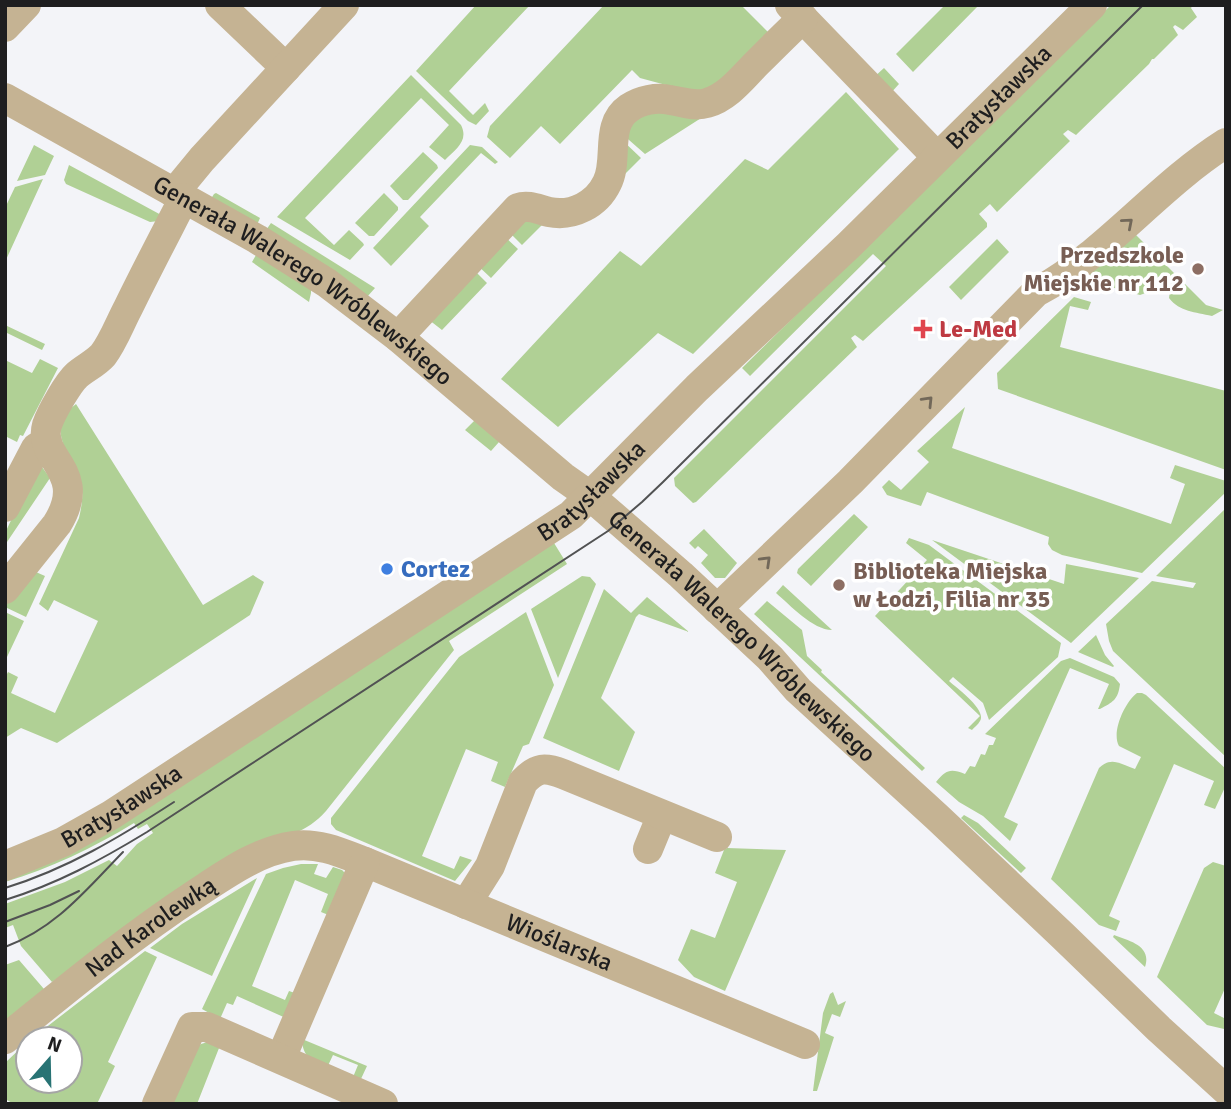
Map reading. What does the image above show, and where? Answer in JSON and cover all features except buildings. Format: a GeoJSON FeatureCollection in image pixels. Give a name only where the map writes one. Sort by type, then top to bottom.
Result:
{"type":"FeatureCollection","features":[{"type":"Feature","properties":{"kind":"street"},"geometry":{"type":"LineString","coordinates":[[5,27],[26,5]]}},
{"type":"Feature","properties":{"kind":"street"},"geometry":{"type":"LineString","coordinates":[[220,5],[286,68]]}},
{"type":"Feature","properties":{"kind":"street"},"geometry":{"type":"LineString","coordinates":[[8,580],[57,524],[68,500],[68,481],[47,442],[49,419],[79,373],[102,356],[195,166],[344,5]]}},
{"type":"Feature","properties":{"kind":"street","name":"Bratysławska"},"geometry":{"type":"LineString","coordinates":[[5,866],[64,842],[111,815],[571,514],[1092,5]]}},
{"type":"Feature","properties":{"kind":"street"},"geometry":{"type":"LineString","coordinates":[[398,337],[518,208],[528,207],[569,214],[589,204],[603,191],[611,174],[615,127],[628,108],[655,99],[694,106],[724,96],[797,12],[937,157]]}},
{"type":"Feature","properties":{"kind":"street","name":"Generała Walerego Wróblewskiego"},"geometry":{"type":"LineString","coordinates":[[5,98],[257,239],[317,276],[398,337],[681,575],[770,658],[798,690],[937,817],[1226,1090]]}},
{"type":"Feature","properties":{"kind":"street"},"geometry":{"type":"LineString","coordinates":[[717,609],[850,482],[1036,292],[1057,282],[1203,158],[1226,143]]}},
{"type":"Feature","properties":{"kind":"street"},"geometry":{"type":"LineString","coordinates":[[5,507],[36,448],[47,442]]}},
{"type":"Feature","properties":{"kind":"street"},"geometry":{"type":"LineString","coordinates":[[466,904],[490,866],[523,782],[539,769],[550,768],[717,837]]}},
{"type":"Feature","properties":{"kind":"street"},"geometry":{"type":"LineString","coordinates":[[648,849],[662,815]]}},
{"type":"Feature","properties":{"kind":"street","name":"Wioślarska"},"geometry":{"type":"LineString","coordinates":[[310,845],[327,848],[365,862],[805,1044]]}},
{"type":"Feature","properties":{"kind":"street","name":"Nad Karolewką"},"geometry":{"type":"LineString","coordinates":[[5,1039],[117,949],[213,882],[276,850],[310,845]]}},
{"type":"Feature","properties":{"kind":"street"},"geometry":{"type":"LineString","coordinates":[[281,1058],[365,862]]}},
{"type":"Feature","properties":{"kind":"street"},"geometry":{"type":"LineString","coordinates":[[157,1104],[192,1027],[207,1027],[383,1104]]}},
{"type":"Feature","properties":{"kind":"green space"},"geometry":{"type":"Polygon","coordinates":[[[476,5],[530,5],[449,91],[473,115],[485,103],[489,111],[476,125],[468,121],[416,71],[476,5]]]}},
{"type":"Feature","properties":{"kind":"green space"},"geometry":{"type":"Polygon","coordinates":[[[604,5],[741,5],[768,32],[715,93],[692,92],[640,78],[632,70],[560,144],[541,126],[510,158],[487,137],[490,126],[604,5]]]}},
{"type":"Feature","properties":{"kind":"green space"},"geometry":{"type":"Polygon","coordinates":[[[945,5],[979,5],[913,72],[896,54],[945,5]]]}},
{"type":"Feature","properties":{"kind":"green space"},"geometry":{"type":"Polygon","coordinates":[[[1111,5],[1193,5],[1191,8],[1197,17],[1183,30],[1175,25],[1173,27],[1178,35],[1076,135],[1068,130],[1063,134],[1070,141],[997,212],[990,204],[979,214],[987,227],[863,341],[855,335],[851,338],[857,347],[693,503],[675,486],[674,478],[886,266],[873,254],[750,376],[742,368],[1111,5]]]}},
{"type":"Feature","properties":{"kind":"green space"},"geometry":{"type":"Polygon","coordinates":[[[884,68],[899,84],[889,95],[873,78],[884,68]]]}},
{"type":"Feature","properties":{"kind":"green space"},"geometry":{"type":"Polygon","coordinates":[[[411,75],[461,125],[463,136],[457,148],[445,160],[429,147],[449,125],[421,98],[305,218],[334,245],[349,230],[363,243],[350,260],[277,217],[411,75]]]}},
{"type":"Feature","properties":{"kind":"green space"},"geometry":{"type":"Polygon","coordinates":[[[846,92],[899,149],[693,354],[658,333],[558,427],[501,379],[620,251],[641,266],[745,159],[768,170],[846,92]]]}},
{"type":"Feature","properties":{"kind":"green space"},"geometry":{"type":"Polygon","coordinates":[[[642,111],[709,113],[645,154],[621,133],[642,111]]]}},
{"type":"Feature","properties":{"kind":"green space"},"geometry":{"type":"Polygon","coordinates":[[[620,138],[641,158],[618,181],[620,138]]]}},
{"type":"Feature","properties":{"kind":"green space"},"geometry":{"type":"Polygon","coordinates":[[[34,145],[54,156],[45,175],[17,181],[34,145]]]}},
{"type":"Feature","properties":{"kind":"green space"},"geometry":{"type":"Polygon","coordinates":[[[470,145],[482,147],[498,162],[495,164],[481,153],[420,217],[429,226],[391,266],[373,248],[470,145]]]}},
{"type":"Feature","properties":{"kind":"green space"},"geometry":{"type":"Polygon","coordinates":[[[423,152],[438,168],[408,200],[403,200],[390,186],[423,152]]]}},
{"type":"Feature","properties":{"kind":"green space"},"geometry":{"type":"Polygon","coordinates":[[[69,165],[163,216],[159,221],[150,222],[66,184],[64,180],[69,165]]]}},
{"type":"Feature","properties":{"kind":"green space"},"geometry":{"type":"Polygon","coordinates":[[[43,179],[5,262],[5,208],[15,187],[43,179]]]}},
{"type":"Feature","properties":{"kind":"green space"},"geometry":{"type":"Polygon","coordinates":[[[216,193],[260,218],[256,227],[209,202],[216,193]]]}},
{"type":"Feature","properties":{"kind":"green space"},"geometry":{"type":"Polygon","coordinates":[[[384,193],[398,210],[374,236],[369,236],[355,223],[384,193]]]}},
{"type":"Feature","properties":{"kind":"green space"},"geometry":{"type":"Polygon","coordinates":[[[520,217],[544,223],[522,245],[507,230],[520,217]]]}},
{"type":"Feature","properties":{"kind":"green space"},"geometry":{"type":"Polygon","coordinates":[[[271,223],[375,288],[367,297],[264,233],[271,223]]]}},
{"type":"Feature","properties":{"kind":"green space"},"geometry":{"type":"Polygon","coordinates":[[[502,234],[518,249],[491,278],[475,263],[502,234]]]}},
{"type":"Feature","properties":{"kind":"green space"},"geometry":{"type":"Polygon","coordinates":[[[1135,234],[1206,305],[1223,310],[1212,316],[1178,306],[1169,298],[1171,283],[1165,279],[1157,289],[1140,295],[1091,279],[1090,273],[1135,234]]]}},
{"type":"Feature","properties":{"kind":"green space"},"geometry":{"type":"Polygon","coordinates":[[[997,239],[1009,252],[961,300],[949,287],[997,239]]]}},
{"type":"Feature","properties":{"kind":"green space"},"geometry":{"type":"Polygon","coordinates":[[[256,255],[311,288],[309,302],[252,262],[256,255]]]}},
{"type":"Feature","properties":{"kind":"green space"},"geometry":{"type":"Polygon","coordinates":[[[472,268],[487,283],[442,330],[424,316],[472,268]]]}},
{"type":"Feature","properties":{"kind":"green space"},"geometry":{"type":"Polygon","coordinates":[[[1074,297],[1091,302],[1088,310],[1070,306],[1060,347],[1226,391],[1226,470],[998,389],[997,373],[1074,297]]]}},
{"type":"Feature","properties":{"kind":"green space"},"geometry":{"type":"Polygon","coordinates":[[[5,325],[45,344],[42,350],[5,332],[5,325]]]}},
{"type":"Feature","properties":{"kind":"green space"},"geometry":{"type":"Polygon","coordinates":[[[40,359],[58,368],[23,436],[20,435],[17,442],[5,436],[5,360],[32,373],[40,359]]]}},
{"type":"Feature","properties":{"kind":"green space"},"geometry":{"type":"Polygon","coordinates":[[[76,404],[203,605],[253,575],[264,582],[250,615],[57,743],[21,728],[5,738],[5,678],[8,672],[18,677],[11,693],[55,713],[98,621],[54,600],[48,611],[39,604],[79,518],[81,508],[80,479],[62,441],[61,432],[67,413],[76,404]]]}},
{"type":"Feature","properties":{"kind":"green space"},"geometry":{"type":"Polygon","coordinates":[[[965,407],[952,448],[1171,524],[1185,484],[1170,478],[1175,465],[1226,481],[1226,492],[1142,573],[1062,555],[1052,550],[1048,544],[1049,537],[927,492],[921,506],[887,495],[882,487],[889,480],[901,490],[929,462],[917,451],[965,407]]]}},
{"type":"Feature","properties":{"kind":"green space"},"geometry":{"type":"Polygon","coordinates":[[[475,420],[499,438],[491,451],[465,430],[475,420]]]}},
{"type":"Feature","properties":{"kind":"green space"},"geometry":{"type":"Polygon","coordinates":[[[37,460],[50,478],[5,545],[5,533],[35,470],[37,460]]]}},
{"type":"Feature","properties":{"kind":"green space"},"geometry":{"type":"Polygon","coordinates":[[[1226,508],[1226,757],[1113,651],[1106,624],[1152,581],[1193,588],[1196,583],[1156,576],[1226,508]]]}},
{"type":"Feature","properties":{"kind":"green space"},"geometry":{"type":"Polygon","coordinates":[[[854,514],[868,527],[811,586],[797,573],[798,569],[854,514]]]}},
{"type":"Feature","properties":{"kind":"green space"},"geometry":{"type":"Polygon","coordinates":[[[704,529],[737,563],[725,578],[715,578],[701,563],[708,555],[698,546],[695,549],[689,543],[704,529]]]}},
{"type":"Feature","properties":{"kind":"green space"},"geometry":{"type":"Polygon","coordinates":[[[909,538],[929,545],[1061,643],[1058,657],[989,720],[983,703],[953,677],[949,681],[970,700],[981,716],[972,730],[968,728],[980,716],[875,616],[927,560],[906,543],[909,538]]]}},
{"type":"Feature","properties":{"kind":"green space"},"geometry":{"type":"Polygon","coordinates":[[[932,540],[1064,584],[1066,564],[1139,578],[1071,643],[932,540]]]}},
{"type":"Feature","properties":{"kind":"green space"},"geometry":{"type":"Polygon","coordinates":[[[554,543],[567,564],[449,641],[454,650],[326,811],[311,824],[52,982],[21,946],[13,925],[5,928],[5,904],[65,882],[109,860],[117,866],[137,844],[153,833],[147,824],[138,829],[134,823],[55,864],[5,882],[5,879],[554,543]]]}},
{"type":"Feature","properties":{"kind":"green space"},"geometry":{"type":"Polygon","coordinates":[[[29,569],[45,576],[26,617],[5,607],[5,601],[29,569]]]}},
{"type":"Feature","properties":{"kind":"green space"},"geometry":{"type":"Polygon","coordinates":[[[582,576],[590,577],[596,584],[558,678],[531,609],[582,576]]]}},
{"type":"Feature","properties":{"kind":"green space"},"geometry":{"type":"Polygon","coordinates":[[[783,585],[832,630],[817,626],[776,593],[783,585]]]}},
{"type":"Feature","properties":{"kind":"green space"},"geometry":{"type":"Polygon","coordinates":[[[604,589],[631,613],[647,597],[689,632],[639,614],[636,617],[601,698],[635,732],[619,771],[543,738],[604,589]]]}},
{"type":"Feature","properties":{"kind":"green space"},"geometry":{"type":"Polygon","coordinates":[[[767,601],[802,630],[807,656],[821,672],[925,768],[922,771],[754,614],[767,601]]]}},
{"type":"Feature","properties":{"kind":"green space"},"geometry":{"type":"Polygon","coordinates":[[[5,612],[24,621],[7,657],[5,656],[5,612]]]}},
{"type":"Feature","properties":{"kind":"green space"},"geometry":{"type":"Polygon","coordinates":[[[526,612],[554,685],[529,744],[523,746],[505,787],[491,781],[498,762],[466,749],[422,856],[454,869],[460,856],[472,860],[455,881],[336,830],[331,824],[331,818],[459,657],[526,612]]]}},
{"type":"Feature","properties":{"kind":"green space"},"geometry":{"type":"Polygon","coordinates":[[[1096,635],[1105,655],[1113,667],[1078,652],[1096,635]]]}},
{"type":"Feature","properties":{"kind":"green space"},"geometry":{"type":"Polygon","coordinates":[[[1070,658],[1114,677],[1120,684],[1118,694],[1112,702],[1098,709],[1109,684],[1070,668],[1004,817],[1018,824],[1010,841],[983,816],[959,802],[936,782],[949,771],[965,774],[970,766],[975,767],[981,754],[985,755],[996,738],[985,734],[1061,661],[1070,658]]]}},
{"type":"Feature","properties":{"kind":"green space"},"geometry":{"type":"Polygon","coordinates":[[[1137,693],[1146,695],[1226,769],[1226,785],[1215,809],[1204,805],[1214,781],[1174,764],[1109,916],[1120,921],[1116,931],[1099,925],[1051,879],[1099,768],[1112,762],[1135,769],[1141,757],[1119,746],[1117,740],[1120,718],[1137,693]]]}},
{"type":"Feature","properties":{"kind":"green space"},"geometry":{"type":"Polygon","coordinates":[[[964,815],[978,823],[1026,868],[1021,873],[961,818],[964,815]]]}},
{"type":"Feature","properties":{"kind":"green space"},"geometry":{"type":"Polygon","coordinates":[[[727,848],[786,850],[725,991],[694,977],[678,960],[691,929],[715,938],[737,882],[715,873],[727,848]]]}},
{"type":"Feature","properties":{"kind":"green space"},"geometry":{"type":"Polygon","coordinates":[[[1213,862],[1226,866],[1226,986],[1214,1013],[1226,1019],[1224,1029],[1207,1025],[1157,977],[1204,868],[1213,862]]]}},
{"type":"Feature","properties":{"kind":"green space"},"geometry":{"type":"Polygon","coordinates":[[[301,864],[318,864],[314,874],[326,878],[333,867],[348,876],[331,916],[321,912],[328,894],[295,880],[252,986],[285,1000],[289,991],[298,994],[288,1019],[237,996],[233,1005],[227,1003],[220,1019],[202,1009],[266,874],[301,864]]]}},
{"type":"Feature","properties":{"kind":"green space"},"geometry":{"type":"Polygon","coordinates":[[[257,878],[212,976],[150,948],[182,924],[257,878]]]}},
{"type":"Feature","properties":{"kind":"green space"},"geometry":{"type":"Polygon","coordinates":[[[1114,935],[1133,942],[1142,949],[1146,960],[1145,967],[1113,937],[1114,935]]]}},
{"type":"Feature","properties":{"kind":"green space"},"geometry":{"type":"Polygon","coordinates":[[[145,951],[157,957],[108,1062],[115,1066],[97,1104],[14,1104],[5,1099],[5,1063],[14,1054],[14,1095],[84,1095],[84,1025],[49,1025],[145,951]]]}},
{"type":"Feature","properties":{"kind":"green space"},"geometry":{"type":"Polygon","coordinates":[[[19,960],[44,989],[5,1022],[5,965],[19,960]]]}},
{"type":"Feature","properties":{"kind":"green space"},"geometry":{"type":"Polygon","coordinates":[[[833,992],[838,1005],[846,1001],[840,1017],[832,1014],[825,1033],[834,1037],[817,1091],[813,1091],[823,1013],[833,992]]]}},
{"type":"Feature","properties":{"kind":"green space"},"geometry":{"type":"Polygon","coordinates":[[[302,1039],[367,1066],[360,1081],[351,1082],[358,1065],[333,1055],[325,1072],[306,1054],[302,1039]]]}},
{"type":"Feature","properties":{"kind":"green space"},"geometry":{"type":"Polygon","coordinates":[[[211,1041],[221,1043],[197,1104],[166,1104],[193,1049],[211,1041]]]}},
{"type":"Feature","properties":{"kind":"tram line"},"geometry":{"type":"LineString","coordinates":[[5,900],[43,887],[147,832],[608,531],[663,482],[1143,5]]}},
{"type":"Feature","properties":{"kind":"tram line"},"geometry":{"type":"LineString","coordinates":[[5,888],[92,851],[174,802]]}},
{"type":"Feature","properties":{"kind":"tram line"},"geometry":{"type":"LineString","coordinates":[[5,947],[55,919],[123,852]]}},
{"type":"Feature","properties":{"kind":"tram line"},"geometry":{"type":"LineString","coordinates":[[5,922],[79,891]]}},
{"type":"Feature","properties":{"kind":"place","name":"Przedszkole Miejskie nr 112"},"geometry":{"type":"Point","coordinates":[1198,269]}},
{"type":"Feature","properties":{"kind":"place","name":"Le-Med"},"geometry":{"type":"Point","coordinates":[923,329]}},
{"type":"Feature","properties":{"kind":"place","name":"Cortez"},"geometry":{"type":"Point","coordinates":[387,569]}},
{"type":"Feature","properties":{"kind":"place","name":"Biblioteka Miejska w Łodzi, Filia nr 35"},"geometry":{"type":"Point","coordinates":[839,585]}}]}
